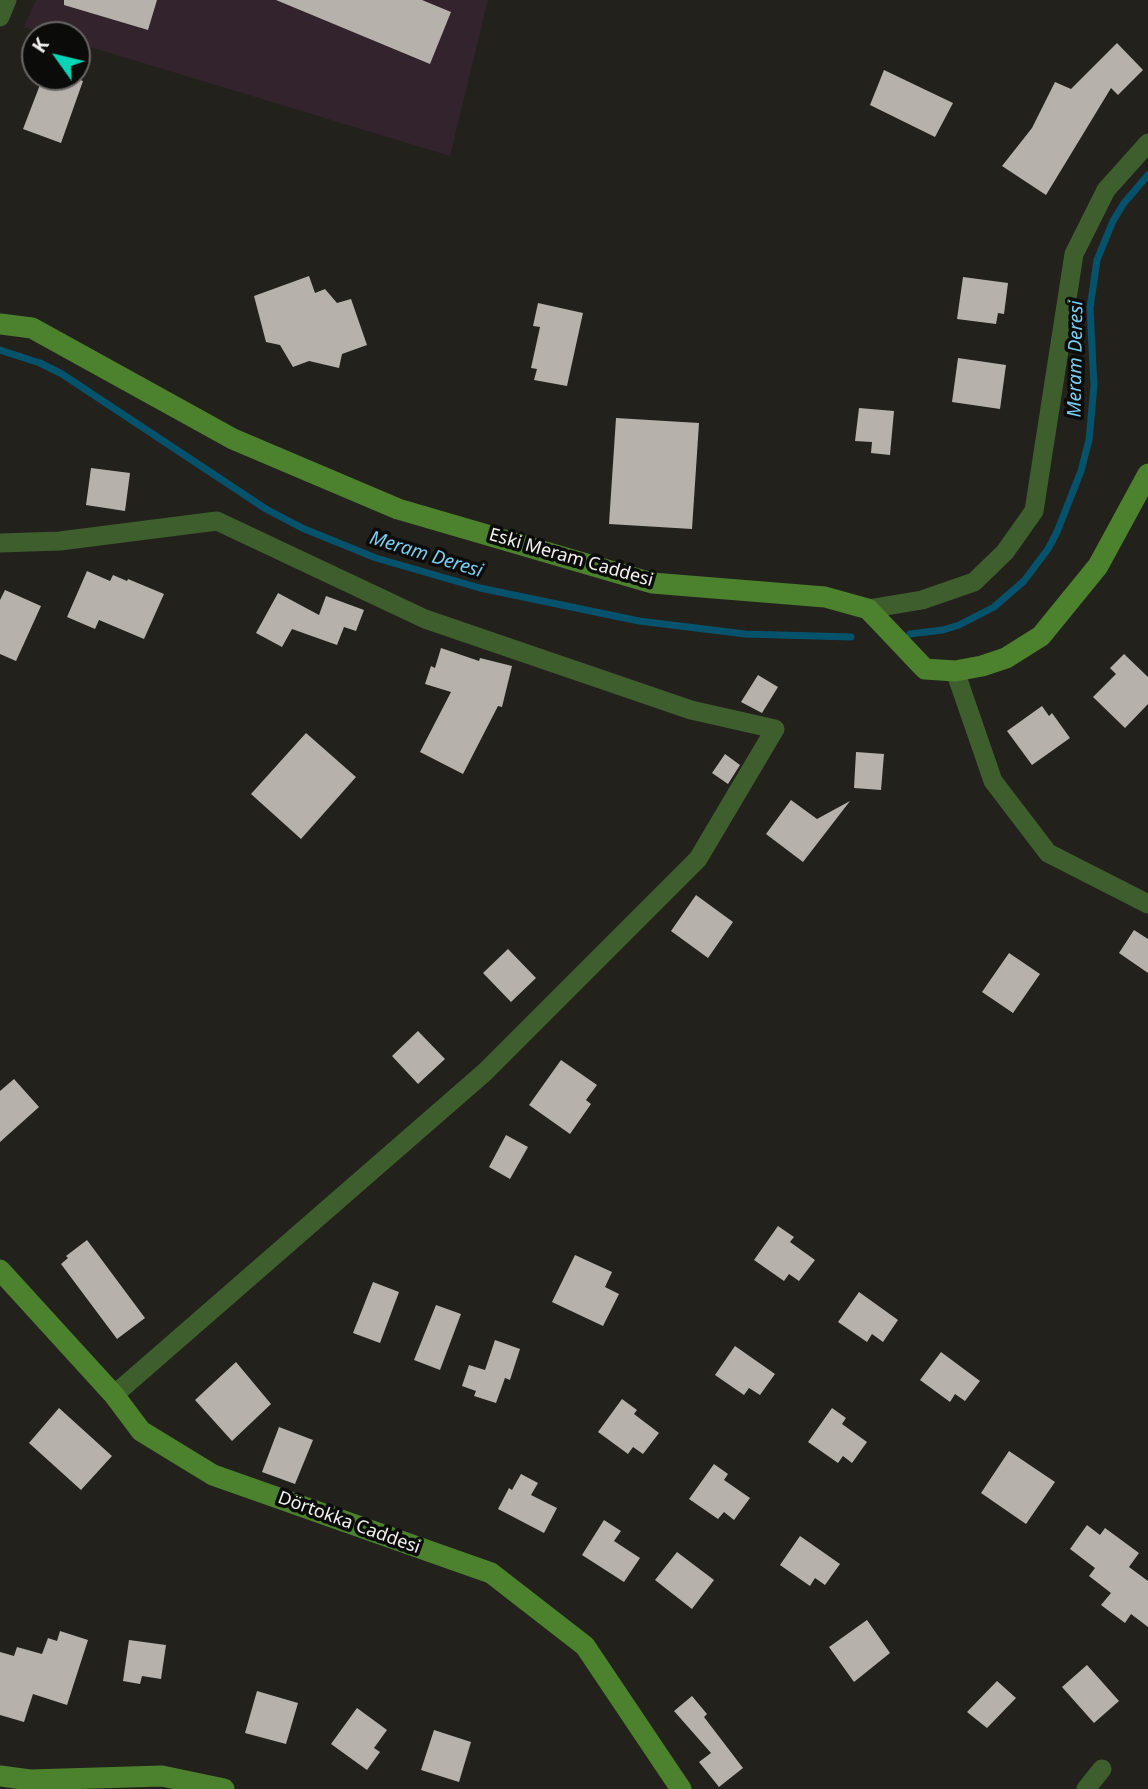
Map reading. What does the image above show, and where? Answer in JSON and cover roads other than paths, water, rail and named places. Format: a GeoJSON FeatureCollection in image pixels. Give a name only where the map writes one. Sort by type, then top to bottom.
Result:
{"type":"FeatureCollection","features":[{"type":"Feature","properties":{"kind":"street"},"geometry":{"type":"LineString","coordinates":[[0,17],[6,0]]}},
{"type":"Feature","properties":{"kind":"street"},"geometry":{"type":"LineString","coordinates":[[868,609],[922,600],[974,582],[1005,552],[1034,511],[1074,254],[1107,190],[1148,143]]}},
{"type":"Feature","properties":{"kind":"street","name":"Eski Meram Caddesi"},"geometry":{"type":"LineString","coordinates":[[0,324],[32,328],[233,439],[398,509],[652,583],[825,597],[868,609]]}},
{"type":"Feature","properties":{"kind":"street"},"geometry":{"type":"LineString","coordinates":[[868,609],[925,668],[955,671],[1006,658],[1041,636],[1098,566],[1148,474]]}},
{"type":"Feature","properties":{"kind":"street"},"geometry":{"type":"LineString","coordinates":[[0,543],[60,541],[217,521],[425,618],[691,710],[775,729],[698,859],[485,1072],[114,1395]]}},
{"type":"Feature","properties":{"kind":"street"},"geometry":{"type":"LineString","coordinates":[[955,671],[993,781],[1048,853],[1148,904]]}},
{"type":"Feature","properties":{"kind":"street","name":"Dörtokka Caddesi"},"geometry":{"type":"LineString","coordinates":[[0,1270],[114,1395],[141,1431],[213,1475],[491,1573],[584,1646],[681,1789]]}},
{"type":"Feature","properties":{"kind":"street"},"geometry":{"type":"LineString","coordinates":[[1086,1789],[1102,1769]]}},
{"type":"Feature","properties":{"kind":"street"},"geometry":{"type":"LineString","coordinates":[[0,1776],[30,1780],[162,1776],[225,1789]]}},
{"type":"Feature","properties":{"kind":"street"},"geometry":{"type":"LineString","coordinates":[[82,1789],[130,1783],[164,1789]]}},
{"type":"Feature","properties":{"kind":"street"},"geometry":{"type":"LineString","coordinates":[[0,1786],[9,1789]]}},
{"type":"Feature","properties":{"kind":"waterway","name":"Meram Deresi"},"geometry":{"type":"LineString","coordinates":[[910,634],[959,625],[994,607],[1024,581],[1057,532],[1081,471],[1089,440],[1094,386],[1090,308],[1097,260],[1113,221],[1124,203],[1148,175]]}},
{"type":"Feature","properties":{"kind":"waterway","name":"Meram Deresi"},"geometry":{"type":"LineString","coordinates":[[0,350],[40,363],[62,374],[266,509],[302,528],[376,558],[480,588],[639,621],[745,634],[851,637]]}}]}
